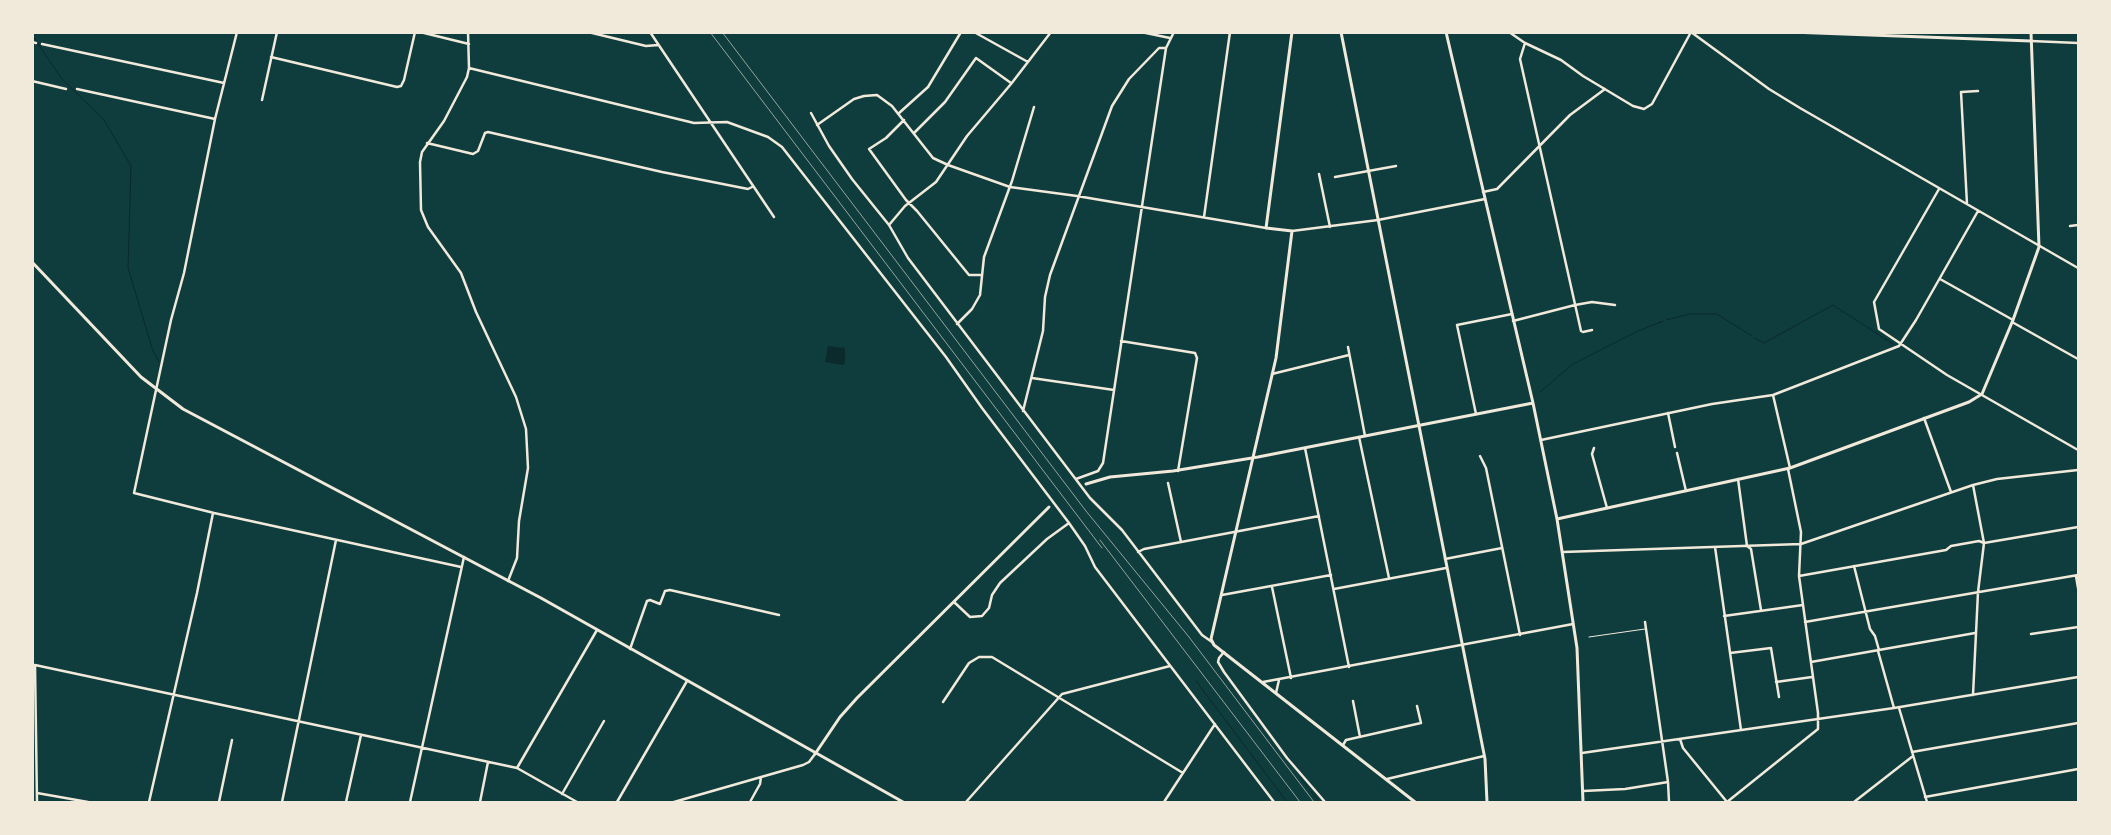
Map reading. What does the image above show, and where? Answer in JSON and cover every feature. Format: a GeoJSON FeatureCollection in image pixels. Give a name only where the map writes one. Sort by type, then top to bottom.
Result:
{"type":"FeatureCollection","features":[{"type":"Feature","properties":{"kind":"street"},"geometry":{"type":"LineString","coordinates":[[237,32],[215,119],[184,272],[134,493],[213,513],[461,567]]}},
{"type":"Feature","properties":{"kind":"street"},"geometry":{"type":"LineString","coordinates":[[262,100],[277,32]]}},
{"type":"Feature","properties":{"kind":"street"},"geometry":{"type":"LineString","coordinates":[[271,58],[398,87],[401,86],[404,80],[415,32]]}},
{"type":"Feature","properties":{"kind":"street"},"geometry":{"type":"LineString","coordinates":[[420,32],[468,44]]}},
{"type":"Feature","properties":{"kind":"street"},"geometry":{"type":"LineString","coordinates":[[468,32],[469,68],[467,77],[444,121],[422,152],[420,162],[421,210],[424,219],[461,274],[476,312],[516,397],[526,430],[528,468],[518,521],[517,558],[508,581]]}},
{"type":"Feature","properties":{"kind":"street"},"geometry":{"type":"LineString","coordinates":[[588,32],[646,46],[658,45]]}},
{"type":"Feature","properties":{"kind":"street"},"geometry":{"type":"LineString","coordinates":[[650,32],[752,187],[774,217]]}},
{"type":"Feature","properties":{"kind":"street"},"geometry":{"type":"LineString","coordinates":[[898,114],[928,87],[961,32]]}},
{"type":"Feature","properties":{"kind":"street"},"geometry":{"type":"LineString","coordinates":[[974,32],[1028,62]]}},
{"type":"Feature","properties":{"kind":"street"},"geometry":{"type":"LineString","coordinates":[[889,225],[910,203],[936,182],[967,136],[1012,84],[1051,32]]}},
{"type":"Feature","properties":{"kind":"street"},"geometry":{"type":"LineString","coordinates":[[1141,32],[1170,38]]}},
{"type":"Feature","properties":{"kind":"street"},"geometry":{"type":"LineString","coordinates":[[1076,480],[1098,471],[1102,467],[1166,48],[1174,32]]}},
{"type":"Feature","properties":{"kind":"street"},"geometry":{"type":"LineString","coordinates":[[1204,217],[1230,32]]}},
{"type":"Feature","properties":{"kind":"street"},"geometry":{"type":"LineString","coordinates":[[1266,228],[1292,32]]}},
{"type":"Feature","properties":{"kind":"street"},"geometry":{"type":"LineString","coordinates":[[1341,32],[1484,756],[1487,802]]}},
{"type":"Feature","properties":{"kind":"street"},"geometry":{"type":"LineString","coordinates":[[1446,32],[1533,403],[1558,519],[1577,648],[1583,802]]}},
{"type":"Feature","properties":{"kind":"street"},"geometry":{"type":"LineString","coordinates":[[1509,32],[1525,43],[1561,60],[1605,90],[1633,106],[1646,108],[1652,104],[1691,32],[1769,89],[2078,268]]}},
{"type":"Feature","properties":{"kind":"street"},"geometry":{"type":"LineString","coordinates":[[1790,32],[2078,43]]}},
{"type":"Feature","properties":{"kind":"street"},"geometry":{"type":"LineString","coordinates":[[1558,519],[1789,468],[1969,402],[1982,394],[2012,321],[2039,247],[2031,32]]}},
{"type":"Feature","properties":{"kind":"street"},"geometry":{"type":"LineString","coordinates":[[1525,43],[1520,59],[1581,331],[1592,330]]}},
{"type":"Feature","properties":{"kind":"street"},"geometry":{"type":"LineString","coordinates":[[42,44],[224,83]]}},
{"type":"Feature","properties":{"kind":"street"},"geometry":{"type":"LineString","coordinates":[[1023,411],[1043,331],[1047,286],[1077,196],[1117,96],[1128,80],[1159,48],[1166,48]]}},
{"type":"Feature","properties":{"kind":"street"},"geometry":{"type":"LineString","coordinates":[[914,133],[945,102],[976,58],[1012,84]]}},
{"type":"Feature","properties":{"kind":"street"},"geometry":{"type":"LineString","coordinates":[[469,68],[694,122],[726,122],[753,130],[778,144],[790,156],[948,360],[1069,523],[1085,546],[1095,566],[1274,802]]}},
{"type":"Feature","properties":{"kind":"street"},"geometry":{"type":"LineString","coordinates":[[32,81],[66,89]]}},
{"type":"Feature","properties":{"kind":"street"},"geometry":{"type":"LineString","coordinates":[[77,89],[215,119]]}},
{"type":"Feature","properties":{"kind":"street"},"geometry":{"type":"LineString","coordinates":[[1483,192],[1497,189],[1570,115],[1605,90]]}},
{"type":"Feature","properties":{"kind":"street"},"geometry":{"type":"LineString","coordinates":[[1967,204],[1961,92],[1978,91]]}},
{"type":"Feature","properties":{"kind":"street"},"geometry":{"type":"LineString","coordinates":[[818,125],[854,99],[871,94],[882,98],[904,120],[933,158],[1010,187],[1292,231],[1378,220],[1485,199]]}},
{"type":"Feature","properties":{"kind":"street"},"geometry":{"type":"LineString","coordinates":[[957,324],[972,309],[980,295],[984,258],[988,243],[1010,187],[1034,107]]}},
{"type":"Feature","properties":{"kind":"street"},"geometry":{"type":"LineString","coordinates":[[811,113],[852,179],[889,225],[903,252],[1076,480],[1112,518],[1202,635],[1415,802]]}},
{"type":"Feature","properties":{"kind":"street"},"geometry":{"type":"LineString","coordinates":[[904,120],[886,138],[869,149],[910,203],[969,274],[982,275]]}},
{"type":"Feature","properties":{"kind":"street"},"geometry":{"type":"LineString","coordinates":[[427,143],[473,154],[478,151],[484,133],[488,132],[671,174],[748,189],[752,187]]}},
{"type":"Feature","properties":{"kind":"street"},"geometry":{"type":"LineString","coordinates":[[1335,177],[1396,166]]}},
{"type":"Feature","properties":{"kind":"street"},"geometry":{"type":"LineString","coordinates":[[1319,174],[1330,227]]}},
{"type":"Feature","properties":{"kind":"street"},"geometry":{"type":"LineString","coordinates":[[1939,189],[1875,300],[1873,305],[1879,329],[1947,375],[2077,449],[2078,442]]}},
{"type":"Feature","properties":{"kind":"street"},"geometry":{"type":"LineString","coordinates":[[1541,440],[1737,399],[1773,396],[1901,344],[1978,211]]}},
{"type":"Feature","properties":{"kind":"street"},"geometry":{"type":"LineString","coordinates":[[2070,226],[2078,225]]}},
{"type":"Feature","properties":{"kind":"street"},"geometry":{"type":"LineString","coordinates":[[1212,642],[1272,374],[1292,231]]}},
{"type":"Feature","properties":{"kind":"street"},"geometry":{"type":"LineString","coordinates":[[32,262],[141,377],[183,409],[508,581],[901,802]]}},
{"type":"Feature","properties":{"kind":"street"},"geometry":{"type":"LineString","coordinates":[[1940,279],[2078,359]]}},
{"type":"Feature","properties":{"kind":"street"},"geometry":{"type":"LineString","coordinates":[[1513,321],[1592,302],[1615,305]]}},
{"type":"Feature","properties":{"kind":"street"},"geometry":{"type":"LineString","coordinates":[[1476,414],[1457,325],[1512,314]]}},
{"type":"Feature","properties":{"kind":"street"},"geometry":{"type":"LineString","coordinates":[[1121,341],[1195,353],[1197,358],[1178,470]]}},
{"type":"Feature","properties":{"kind":"street"},"geometry":{"type":"LineString","coordinates":[[1348,347],[1365,436]]}},
{"type":"Feature","properties":{"kind":"street"},"geometry":{"type":"LineString","coordinates":[[1272,374],[1350,355]]}},
{"type":"Feature","properties":{"kind":"street"},"geometry":{"type":"LineString","coordinates":[[1032,378],[1114,390]]}},
{"type":"Feature","properties":{"kind":"street"},"geometry":{"type":"LineString","coordinates":[[1680,739],[1683,748],[1727,802],[1817,731],[1819,727],[1799,576],[1801,530],[1773,396]]}},
{"type":"Feature","properties":{"kind":"street"},"geometry":{"type":"LineString","coordinates":[[1086,484],[1126,474],[1178,470],[1253,458],[1533,403]]}},
{"type":"Feature","properties":{"kind":"street"},"geometry":{"type":"LineString","coordinates":[[1668,413],[1676,447]]}},
{"type":"Feature","properties":{"kind":"street"},"geometry":{"type":"LineString","coordinates":[[1924,418],[1950,492]]}},
{"type":"Feature","properties":{"kind":"street"},"geometry":{"type":"LineString","coordinates":[[1359,437],[1389,578]]}},
{"type":"Feature","properties":{"kind":"street"},"geometry":{"type":"LineString","coordinates":[[1305,448],[1349,667]]}},
{"type":"Feature","properties":{"kind":"street"},"geometry":{"type":"LineString","coordinates":[[1594,448],[1592,454],[1607,508]]}},
{"type":"Feature","properties":{"kind":"street"},"geometry":{"type":"LineString","coordinates":[[1677,453],[1686,491]]}},
{"type":"Feature","properties":{"kind":"street"},"geometry":{"type":"LineString","coordinates":[[1480,456],[1486,468],[1520,635]]}},
{"type":"Feature","properties":{"kind":"street"},"geometry":{"type":"LineString","coordinates":[[1563,552],[1801,544],[1974,485],[1997,479],[2078,470]]}},
{"type":"Feature","properties":{"kind":"street"},"geometry":{"type":"LineString","coordinates":[[1738,479],[1747,546],[1752,550],[1761,610]]}},
{"type":"Feature","properties":{"kind":"street"},"geometry":{"type":"LineString","coordinates":[[1168,483],[1181,542]]}},
{"type":"Feature","properties":{"kind":"street"},"geometry":{"type":"LineString","coordinates":[[1973,695],[1975,633],[1984,543],[1974,485]]}},
{"type":"Feature","properties":{"kind":"street"},"geometry":{"type":"LineString","coordinates":[[674,802],[806,764],[846,710],[1049,507]]}},
{"type":"Feature","properties":{"kind":"street"},"geometry":{"type":"LineString","coordinates":[[149,802],[198,593],[213,513]]}},
{"type":"Feature","properties":{"kind":"street"},"geometry":{"type":"LineString","coordinates":[[1138,552],[1144,549],[1319,516]]}},
{"type":"Feature","properties":{"kind":"street"},"geometry":{"type":"LineString","coordinates":[[954,602],[970,617],[982,616],[989,608],[992,595],[1000,583],[1047,539],[1069,523]]}},
{"type":"Feature","properties":{"kind":"street"},"geometry":{"type":"LineString","coordinates":[[1799,576],[1946,550],[1951,546],[1980,541],[1984,543],[2078,527]]}},
{"type":"Feature","properties":{"kind":"street"},"geometry":{"type":"LineString","coordinates":[[282,802],[336,540]]}},
{"type":"Feature","properties":{"kind":"street"},"geometry":{"type":"LineString","coordinates":[[1715,547],[1741,730]]}},
{"type":"Feature","properties":{"kind":"street"},"geometry":{"type":"LineString","coordinates":[[1445,559],[1502,548]]}},
{"type":"Feature","properties":{"kind":"street"},"geometry":{"type":"LineString","coordinates":[[410,802],[464,557]]}},
{"type":"Feature","properties":{"kind":"street"},"geometry":{"type":"LineString","coordinates":[[1854,566],[1894,708]]}},
{"type":"Feature","properties":{"kind":"street"},"geometry":{"type":"LineString","coordinates":[[1334,589],[1446,568]]}},
{"type":"Feature","properties":{"kind":"street"},"geometry":{"type":"LineString","coordinates":[[1222,595],[1331,576]]}},
{"type":"Feature","properties":{"kind":"street"},"geometry":{"type":"LineString","coordinates":[[1806,622],[2077,576],[2078,588]]}},
{"type":"Feature","properties":{"kind":"street"},"geometry":{"type":"LineString","coordinates":[[1272,587],[1291,678]]}},
{"type":"Feature","properties":{"kind":"street"},"geometry":{"type":"LineString","coordinates":[[630,649],[647,601],[650,600],[660,604],[665,591],[670,590],[779,615]]}},
{"type":"Feature","properties":{"kind":"street"},"geometry":{"type":"LineString","coordinates":[[1724,616],[1803,605]]}},
{"type":"Feature","properties":{"kind":"street"},"geometry":{"type":"LineString","coordinates":[[1645,622],[1668,782],[1668,802]]}},
{"type":"Feature","properties":{"kind":"street"},"geometry":{"type":"LineString","coordinates":[[1263,682],[1574,624]]}},
{"type":"Feature","properties":{"kind":"street"},"geometry":{"type":"LineString","coordinates":[[2031,634],[2078,626]]}},
{"type":"Feature","properties":{"kind":"street"},"geometry":{"type":"LineString","coordinates":[[517,768],[597,630]]}},
{"type":"Feature","properties":{"kind":"street"},"geometry":{"type":"LineString","coordinates":[[1811,662],[1975,633]]}},
{"type":"Feature","properties":{"kind":"street"},"geometry":{"type":"LineString","coordinates":[[1730,653],[1771,648],[1779,697]]}},
{"type":"Feature","properties":{"kind":"street"},"geometry":{"type":"LineString","coordinates":[[1225,652],[1218,658],[1219,665],[1287,758],[1325,802]]}},
{"type":"Feature","properties":{"kind":"street"},"geometry":{"type":"LineString","coordinates":[[943,702],[969,663],[985,656],[996,659],[1182,773]]}},
{"type":"Feature","properties":{"kind":"street"},"geometry":{"type":"LineString","coordinates":[[37,802],[34,665],[517,768],[577,802]]}},
{"type":"Feature","properties":{"kind":"street"},"geometry":{"type":"LineString","coordinates":[[966,802],[1058,698],[1067,692],[1170,666]]}},
{"type":"Feature","properties":{"kind":"street"},"geometry":{"type":"LineString","coordinates":[[1776,682],[1813,677]]}},
{"type":"Feature","properties":{"kind":"street"},"geometry":{"type":"LineString","coordinates":[[1582,753],[1898,708],[2078,677]]}},
{"type":"Feature","properties":{"kind":"street"},"geometry":{"type":"LineString","coordinates":[[1276,693],[1279,680]]}},
{"type":"Feature","properties":{"kind":"street"},"geometry":{"type":"LineString","coordinates":[[618,802],[687,681]]}},
{"type":"Feature","properties":{"kind":"street"},"geometry":{"type":"LineString","coordinates":[[1353,701],[1360,737]]}},
{"type":"Feature","properties":{"kind":"street"},"geometry":{"type":"LineString","coordinates":[[1343,745],[1346,740],[1421,723],[1417,706]]}},
{"type":"Feature","properties":{"kind":"street"},"geometry":{"type":"LineString","coordinates":[[1898,708],[1927,802]]}},
{"type":"Feature","properties":{"kind":"street"},"geometry":{"type":"LineString","coordinates":[[562,794],[604,721]]}},
{"type":"Feature","properties":{"kind":"street"},"geometry":{"type":"LineString","coordinates":[[1854,802],[1912,754],[2078,723]]}},
{"type":"Feature","properties":{"kind":"street"},"geometry":{"type":"LineString","coordinates":[[1164,802],[1214,724]]}},
{"type":"Feature","properties":{"kind":"street"},"geometry":{"type":"LineString","coordinates":[[346,802],[361,735]]}},
{"type":"Feature","properties":{"kind":"street"},"geometry":{"type":"LineString","coordinates":[[219,802],[232,740]]}},
{"type":"Feature","properties":{"kind":"street"},"geometry":{"type":"LineString","coordinates":[[1387,779],[1484,756]]}},
{"type":"Feature","properties":{"kind":"street"},"geometry":{"type":"LineString","coordinates":[[480,802],[488,762]]}},
{"type":"Feature","properties":{"kind":"street"},"geometry":{"type":"LineString","coordinates":[[1925,797],[2078,769]]}},
{"type":"Feature","properties":{"kind":"street"},"geometry":{"type":"LineString","coordinates":[[750,802],[760,784],[761,777]]}},
{"type":"Feature","properties":{"kind":"street"},"geometry":{"type":"LineString","coordinates":[[1583,791],[1624,789],[1668,782]]}},
{"type":"Feature","properties":{"kind":"street"},"geometry":{"type":"LineString","coordinates":[[37,793],[88,802]]}},
{"type":"Feature","properties":{"kind":"lane"},"geometry":{"type":"LineString","coordinates":[[1589,637],[1646,629]]}},
{"type":"Feature","properties":{"kind":"water"},"geometry":{"type":"Polygon","coordinates":[[[828,346],[845,348],[845,362],[843,365],[825,362],[828,346]]]}},
{"type":"Feature","properties":{"kind":"waterway"},"geometry":{"type":"LineString","coordinates":[[32,35],[62,79],[104,120],[131,166],[128,268],[153,351],[159,362]]}},
{"type":"Feature","properties":{"kind":"waterway"},"geometry":{"type":"LineString","coordinates":[[1754,338],[1764,343],[1833,305],[1893,344]]}},
{"type":"Feature","properties":{"kind":"waterway"},"geometry":{"type":"LineString","coordinates":[[1666,320],[1690,314],[1717,314],[1752,336]]}},
{"type":"Feature","properties":{"kind":"waterway"},"geometry":{"type":"LineString","coordinates":[[1540,392],[1573,364],[1638,331],[1663,321]]}},
{"type":"Feature","properties":{"kind":"waterway"},"geometry":{"type":"LineString","coordinates":[[1196,681],[1287,802]]}},
{"type":"Feature","properties":{"kind":"waterway"},"geometry":{"type":"LineString","coordinates":[[1300,777],[1319,802]]}},
{"type":"Feature","properties":{"kind":"railway"},"geometry":{"type":"LineString","coordinates":[[710,32],[1102,548]]}},
{"type":"Feature","properties":{"kind":"railway"},"geometry":{"type":"LineString","coordinates":[[722,32],[1086,511],[1189,637],[1314,802]]}},
{"type":"Feature","properties":{"kind":"railway"},"geometry":{"type":"LineString","coordinates":[[1100,540],[1300,802]]}}]}
